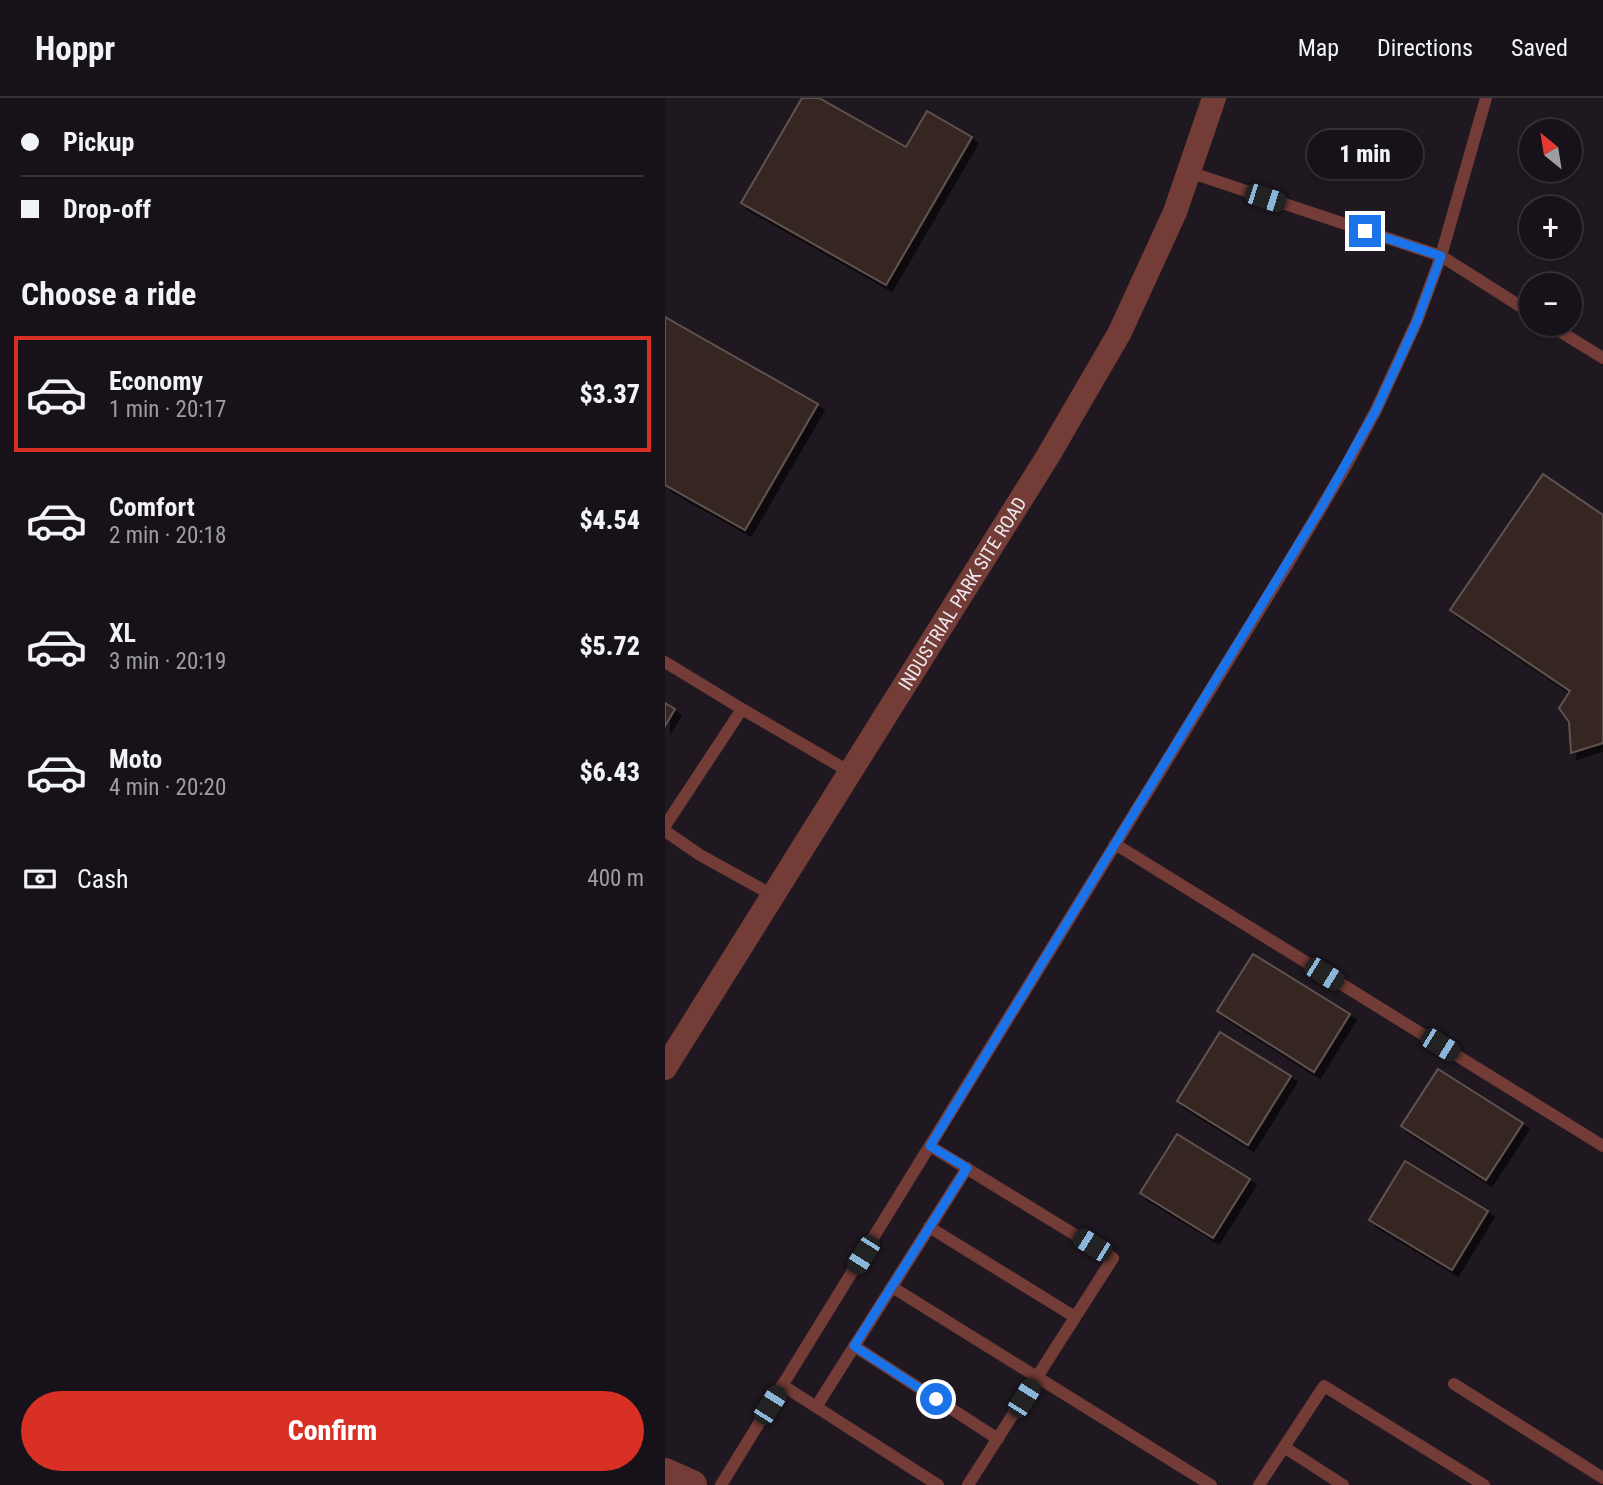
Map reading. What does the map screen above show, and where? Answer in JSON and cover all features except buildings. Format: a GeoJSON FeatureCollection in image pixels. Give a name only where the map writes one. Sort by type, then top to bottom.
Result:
{"type":"FeatureCollection","features":[{"type":"Feature","properties":{"kind":"street","name":"INDUSTRIAL PARK SITE ROAD"},"geometry":{"type":"LineString","coordinates":[[665,1068],[1048,456],[1120,332],[1175,212],[1215,98]]}},
{"type":"Feature","properties":{"kind":"street"},"geometry":{"type":"LineString","coordinates":[[665,1473],[692,1485]]}},
{"type":"Feature","properties":{"kind":"lane"},"geometry":{"type":"LineString","coordinates":[[720,1485],[1346,466],[1376,410],[1417,321],[1441,256],[1486,98]]}},
{"type":"Feature","properties":{"kind":"lane"},"geometry":{"type":"LineString","coordinates":[[1189,172],[1441,256],[1519,305]]}},
{"type":"Feature","properties":{"kind":"lane"},"geometry":{"type":"LineString","coordinates":[[1567,336],[1603,358]]}},
{"type":"Feature","properties":{"kind":"lane"},"geometry":{"type":"LineString","coordinates":[[665,662],[850,772]]}},
{"type":"Feature","properties":{"kind":"lane"},"geometry":{"type":"LineString","coordinates":[[742,709],[665,828],[701,855],[774,895]]}},
{"type":"Feature","properties":{"kind":"lane"},"geometry":{"type":"LineString","coordinates":[[1115,844],[1603,1146]]}},
{"type":"Feature","properties":{"kind":"lane"},"geometry":{"type":"LineString","coordinates":[[930,1146],[1113,1258],[968,1485]]}},
{"type":"Feature","properties":{"kind":"lane"},"geometry":{"type":"LineString","coordinates":[[816,1406],[967,1168]]}},
{"type":"Feature","properties":{"kind":"lane"},"geometry":{"type":"LineString","coordinates":[[929,1227],[1075,1317]]}},
{"type":"Feature","properties":{"kind":"lane"},"geometry":{"type":"LineString","coordinates":[[891,1287],[1211,1485]]}},
{"type":"Feature","properties":{"kind":"lane"},"geometry":{"type":"LineString","coordinates":[[854,1346],[998,1439]]}},
{"type":"Feature","properties":{"kind":"lane"},"geometry":{"type":"LineString","coordinates":[[1454,1384],[1603,1478]]}},
{"type":"Feature","properties":{"kind":"lane"},"geometry":{"type":"LineString","coordinates":[[782,1385],[938,1485]]}},
{"type":"Feature","properties":{"kind":"lane"},"geometry":{"type":"LineString","coordinates":[[1259,1485],[1324,1386],[1484,1485]]}},
{"type":"Feature","properties":{"kind":"lane"},"geometry":{"type":"LineString","coordinates":[[1284,1447],[1343,1485]]}},
{"type":"Feature","properties":{"kind":"route"},"geometry":{"type":"LineString","coordinates":[[936,1399],[854,1346],[967,1168],[930,1146],[1346,466],[1376,410],[1417,321],[1441,256],[1365,231]]}}]}
